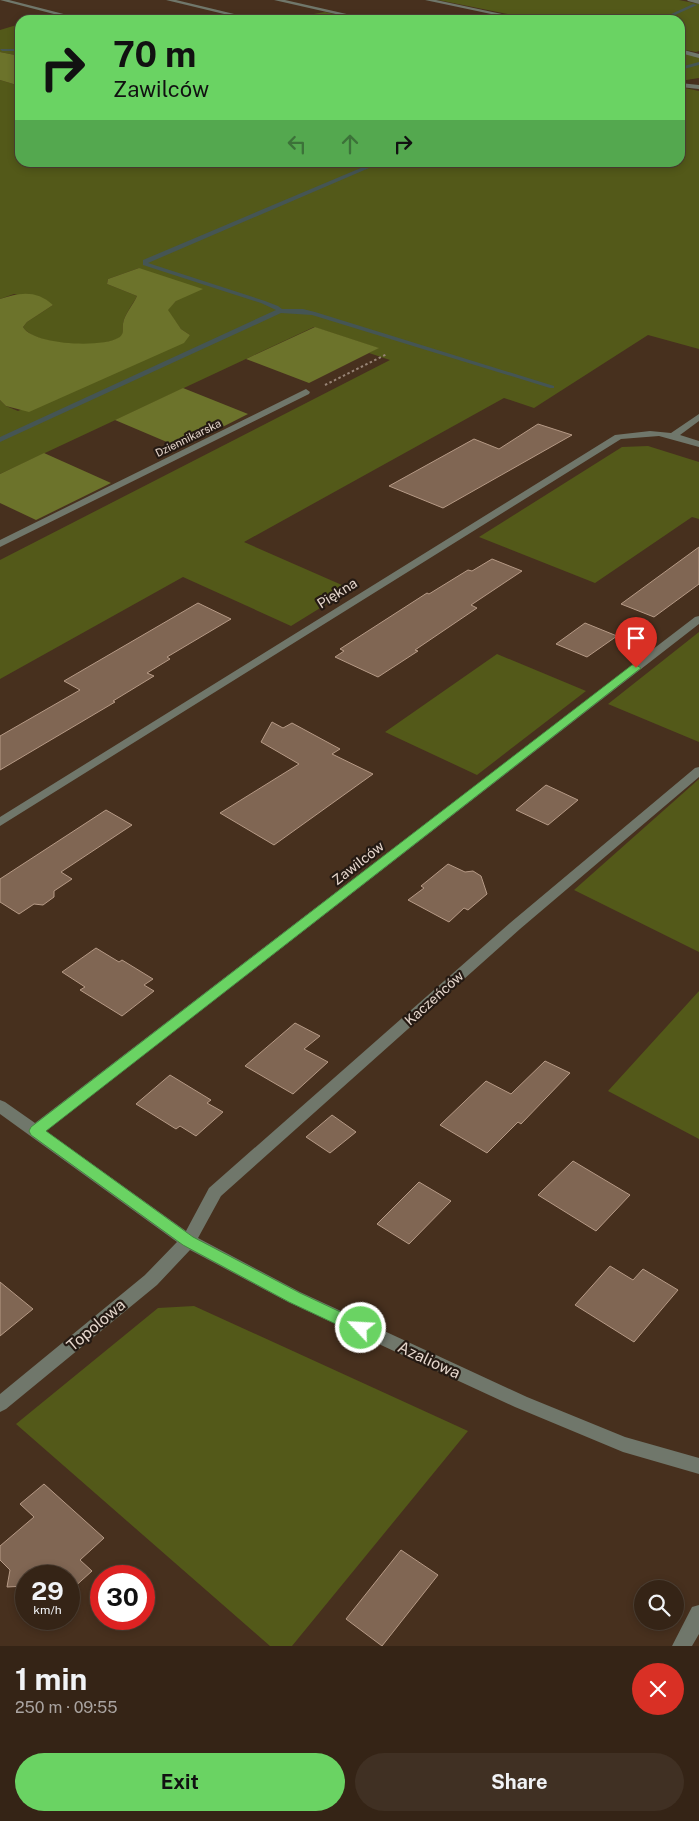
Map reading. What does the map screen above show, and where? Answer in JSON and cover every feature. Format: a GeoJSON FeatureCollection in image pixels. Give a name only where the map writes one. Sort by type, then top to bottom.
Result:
{"type":"FeatureCollection","features":[{"type":"Feature","properties":{"kind":"street"},"geometry":{"type":"LineString","coordinates":[[2,0],[64,15]]}},
{"type":"Feature","properties":{"kind":"street"},"geometry":{"type":"LineString","coordinates":[[169,0],[234,15]]}},
{"type":"Feature","properties":{"kind":"street"},"geometry":{"type":"LineString","coordinates":[[277,0],[347,15]]}},
{"type":"Feature","properties":{"kind":"street"},"geometry":{"type":"LineString","coordinates":[[428,0],[502,15]]}},
{"type":"Feature","properties":{"kind":"street"},"geometry":{"type":"LineString","coordinates":[[690,0],[699,2]]}},
{"type":"Feature","properties":{"kind":"street"},"geometry":{"type":"LineString","coordinates":[[685,52],[699,56]]}},
{"type":"Feature","properties":{"kind":"street","name":"Dziennikarska"},"geometry":{"type":"LineString","coordinates":[[0,544],[306,392]]}},
{"type":"Feature","properties":{"kind":"street"},"geometry":{"type":"LineString","coordinates":[[675,434],[699,418]]}},
{"type":"Feature","properties":{"kind":"street","name":"Piękna"},"geometry":{"type":"LineString","coordinates":[[0,822],[618,437],[637,434],[675,434]]}},
{"type":"Feature","properties":{"kind":"street"},"geometry":{"type":"LineString","coordinates":[[675,434],[699,444]]}},
{"type":"Feature","properties":{"kind":"street","name":"Zawilców"},"geometry":{"type":"LineString","coordinates":[[36,1131],[699,619]]}},
{"type":"Feature","properties":{"kind":"street","name":"Kaczeńców"},"geometry":{"type":"LineString","coordinates":[[188,1241],[215,1192],[515,926],[699,771]]}},
{"type":"Feature","properties":{"kind":"street","name":"Azaliowa"},"geometry":{"type":"LineString","coordinates":[[0,1106],[188,1241],[294,1297],[521,1402],[624,1444],[699,1466]]}},
{"type":"Feature","properties":{"kind":"street","name":"Topolowa"},"geometry":{"type":"LineString","coordinates":[[0,1404],[150,1280],[188,1241]]}},
{"type":"Feature","properties":{"kind":"street"},"geometry":{"type":"LineString","coordinates":[[682,1646],[699,1614]]}},
{"type":"Feature","properties":{"kind":"path"},"geometry":{"type":"LineString","coordinates":[[306,392],[327,385],[387,354]]}},
{"type":"Feature","properties":{"kind":"green space"},"geometry":{"type":"Polygon","coordinates":[[[438,0],[679,0],[699,4],[699,51],[685,50],[685,15],[512,15],[438,0]]]}},
{"type":"Feature","properties":{"kind":"green space"},"geometry":{"type":"Polygon","coordinates":[[[325,12],[338,15],[308,15],[325,12]]]}},
{"type":"Feature","properties":{"kind":"green space"},"geometry":{"type":"Polygon","coordinates":[[[15,26],[15,55],[0,52],[0,30],[15,26]]]}},
{"type":"Feature","properties":{"kind":"green space"},"geometry":{"type":"Polygon","coordinates":[[[0,52],[15,55],[15,84],[0,80],[0,52]]]}},
{"type":"Feature","properties":{"kind":"green space"},"geometry":{"type":"Polygon","coordinates":[[[685,54],[699,57],[699,78],[685,80],[685,54]]]}},
{"type":"Feature","properties":{"kind":"green space"},"geometry":{"type":"Polygon","coordinates":[[[0,80],[15,84],[15,167],[685,167],[685,88],[699,91],[699,349],[648,335],[534,408],[504,398],[244,542],[351,589],[291,626],[183,577],[0,679],[0,560],[390,360],[369,353],[378,348],[314,327],[0,474],[0,400],[6,406],[18,411],[190,335],[181,329],[167,310],[176,301],[139,268],[108,279],[107,284],[137,296],[125,317],[122,335],[119,338],[98,344],[68,344],[40,338],[23,327],[27,322],[53,305],[14,294],[0,299],[0,80]]]}},
{"type":"Feature","properties":{"kind":"green space"},"geometry":{"type":"Polygon","coordinates":[[[139,268],[203,289],[176,301],[168,310],[181,329],[190,335],[184,343],[29,412],[6,406],[0,400],[0,299],[28,294],[41,297],[53,305],[27,322],[23,327],[29,333],[40,338],[83,344],[109,341],[122,335],[125,317],[137,296],[107,284],[108,279],[139,268]]]}},
{"type":"Feature","properties":{"kind":"green space"},"geometry":{"type":"Polygon","coordinates":[[[315,327],[379,348],[309,383],[246,359],[315,327]]]}},
{"type":"Feature","properties":{"kind":"green space"},"geometry":{"type":"Polygon","coordinates":[[[183,388],[248,414],[181,448],[115,420],[183,388]]]}},
{"type":"Feature","properties":{"kind":"green space"},"geometry":{"type":"Polygon","coordinates":[[[648,446],[699,462],[699,519],[692,517],[595,583],[479,537],[622,447],[648,446]]]}},
{"type":"Feature","properties":{"kind":"green space"},"geometry":{"type":"Polygon","coordinates":[[[44,453],[111,483],[36,520],[0,503],[0,474],[44,453]]]}},
{"type":"Feature","properties":{"kind":"green space"},"geometry":{"type":"Polygon","coordinates":[[[699,632],[699,742],[608,704],[699,632]]]}},
{"type":"Feature","properties":{"kind":"green space"},"geometry":{"type":"Polygon","coordinates":[[[497,654],[586,691],[477,775],[385,732],[497,654]]]}},
{"type":"Feature","properties":{"kind":"green space"},"geometry":{"type":"Polygon","coordinates":[[[699,779],[699,952],[574,890],[699,779]]]}},
{"type":"Feature","properties":{"kind":"green space"},"geometry":{"type":"Polygon","coordinates":[[[699,991],[699,1139],[608,1091],[699,991]]]}},
{"type":"Feature","properties":{"kind":"green space"},"geometry":{"type":"Polygon","coordinates":[[[194,1306],[468,1431],[292,1646],[270,1646],[16,1424],[158,1308],[194,1306]]]}},
{"type":"Feature","properties":{"kind":"building"},"geometry":{"type":"Polygon","coordinates":[[[538,424],[572,435],[443,508],[389,486],[474,439],[499,449],[538,424]]]}},
{"type":"Feature","properties":{"kind":"building"},"geometry":{"type":"Polygon","coordinates":[[[699,547],[699,584],[654,617],[621,604],[699,547]]]}},
{"type":"Feature","properties":{"kind":"building"},"geometry":{"type":"Polygon","coordinates":[[[492,559],[522,571],[471,605],[477,608],[415,650],[418,651],[378,677],[335,657],[344,651],[340,649],[427,593],[429,594],[468,570],[472,571],[492,559]]]}},
{"type":"Feature","properties":{"kind":"building"},"geometry":{"type":"Polygon","coordinates":[[[198,603],[231,619],[167,657],[170,659],[147,673],[154,676],[113,701],[115,702],[0,770],[0,736],[80,690],[64,681],[198,603]]]}},
{"type":"Feature","properties":{"kind":"building"},"geometry":{"type":"Polygon","coordinates":[[[585,623],[617,636],[587,657],[556,644],[585,623]]]}},
{"type":"Feature","properties":{"kind":"building"},"geometry":{"type":"Polygon","coordinates":[[[272,722],[283,728],[292,723],[340,749],[332,754],[373,774],[274,845],[220,813],[299,764],[261,742],[272,722]]]}},
{"type":"Feature","properties":{"kind":"building"},"geometry":{"type":"Polygon","coordinates":[[[546,785],[578,800],[548,825],[516,810],[546,785]]]}},
{"type":"Feature","properties":{"kind":"building"},"geometry":{"type":"Polygon","coordinates":[[[106,810],[132,825],[61,872],[72,879],[54,891],[54,897],[43,905],[34,904],[19,914],[0,902],[0,879],[106,810]]]}},
{"type":"Feature","properties":{"kind":"building"},"geometry":{"type":"Polygon","coordinates":[[[448,864],[465,872],[473,871],[481,876],[487,894],[468,910],[464,908],[449,922],[408,900],[424,888],[421,886],[448,864]]]}},
{"type":"Feature","properties":{"kind":"building"},"geometry":{"type":"Polygon","coordinates":[[[96,948],[119,962],[122,960],[153,979],[144,985],[154,991],[122,1016],[80,990],[85,987],[62,972],[96,948]]]}},
{"type":"Feature","properties":{"kind":"building"},"geometry":{"type":"Polygon","coordinates":[[[295,1023],[320,1036],[304,1049],[328,1062],[293,1094],[245,1066],[295,1023]]]}},
{"type":"Feature","properties":{"kind":"building"},"geometry":{"type":"Polygon","coordinates":[[[545,1061],[570,1073],[521,1124],[518,1122],[487,1153],[440,1125],[486,1081],[511,1094],[545,1061]]]}},
{"type":"Feature","properties":{"kind":"building"},"geometry":{"type":"Polygon","coordinates":[[[170,1075],[211,1100],[207,1103],[223,1112],[196,1136],[180,1126],[176,1129],[136,1104],[170,1075]]]}},
{"type":"Feature","properties":{"kind":"building"},"geometry":{"type":"Polygon","coordinates":[[[332,1115],[356,1132],[330,1153],[306,1137],[332,1115]]]}},
{"type":"Feature","properties":{"kind":"building"},"geometry":{"type":"Polygon","coordinates":[[[573,1161],[630,1195],[596,1231],[538,1195],[573,1161]]]}},
{"type":"Feature","properties":{"kind":"building"},"geometry":{"type":"Polygon","coordinates":[[[419,1182],[451,1201],[409,1244],[377,1224],[419,1182]]]}},
{"type":"Feature","properties":{"kind":"building"},"geometry":{"type":"Polygon","coordinates":[[[610,1266],[633,1280],[643,1269],[678,1290],[634,1342],[575,1305],[610,1266]]]}},
{"type":"Feature","properties":{"kind":"building"},"geometry":{"type":"Polygon","coordinates":[[[0,1282],[33,1309],[0,1336],[0,1282]]]}},
{"type":"Feature","properties":{"kind":"building"},"geometry":{"type":"Polygon","coordinates":[[[44,1484],[104,1538],[80,1560],[90,1569],[90,1573],[80,1582],[80,1565],[15,1565],[15,1587],[7,1587],[10,1570],[0,1560],[0,1546],[34,1517],[20,1504],[44,1484]]]}},
{"type":"Feature","properties":{"kind":"building"},"geometry":{"type":"Polygon","coordinates":[[[401,1550],[438,1575],[382,1646],[346,1619],[401,1550]]]}},
{"type":"Feature","properties":{"kind":"waterway"},"geometry":{"type":"LineString","coordinates":[[672,15],[695,5]]}},
{"type":"Feature","properties":{"kind":"waterway"},"geometry":{"type":"LineString","coordinates":[[2,50],[15,50]]}},
{"type":"Feature","properties":{"kind":"waterway"},"geometry":{"type":"LineString","coordinates":[[685,67],[699,63]]}},
{"type":"Feature","properties":{"kind":"waterway"},"geometry":{"type":"LineString","coordinates":[[280,311],[276,307],[263,302],[145,264],[145,261],[369,167]]}},
{"type":"Feature","properties":{"kind":"waterway"},"geometry":{"type":"LineString","coordinates":[[0,440],[280,311]]}},
{"type":"Feature","properties":{"kind":"waterway"},"geometry":{"type":"LineString","coordinates":[[280,311],[313,313],[552,387]]}},
{"type":"Feature","properties":{"kind":"route"},"geometry":{"type":"LineString","coordinates":[[361,1328],[294,1297],[188,1241],[36,1131],[636,668]]}}]}
